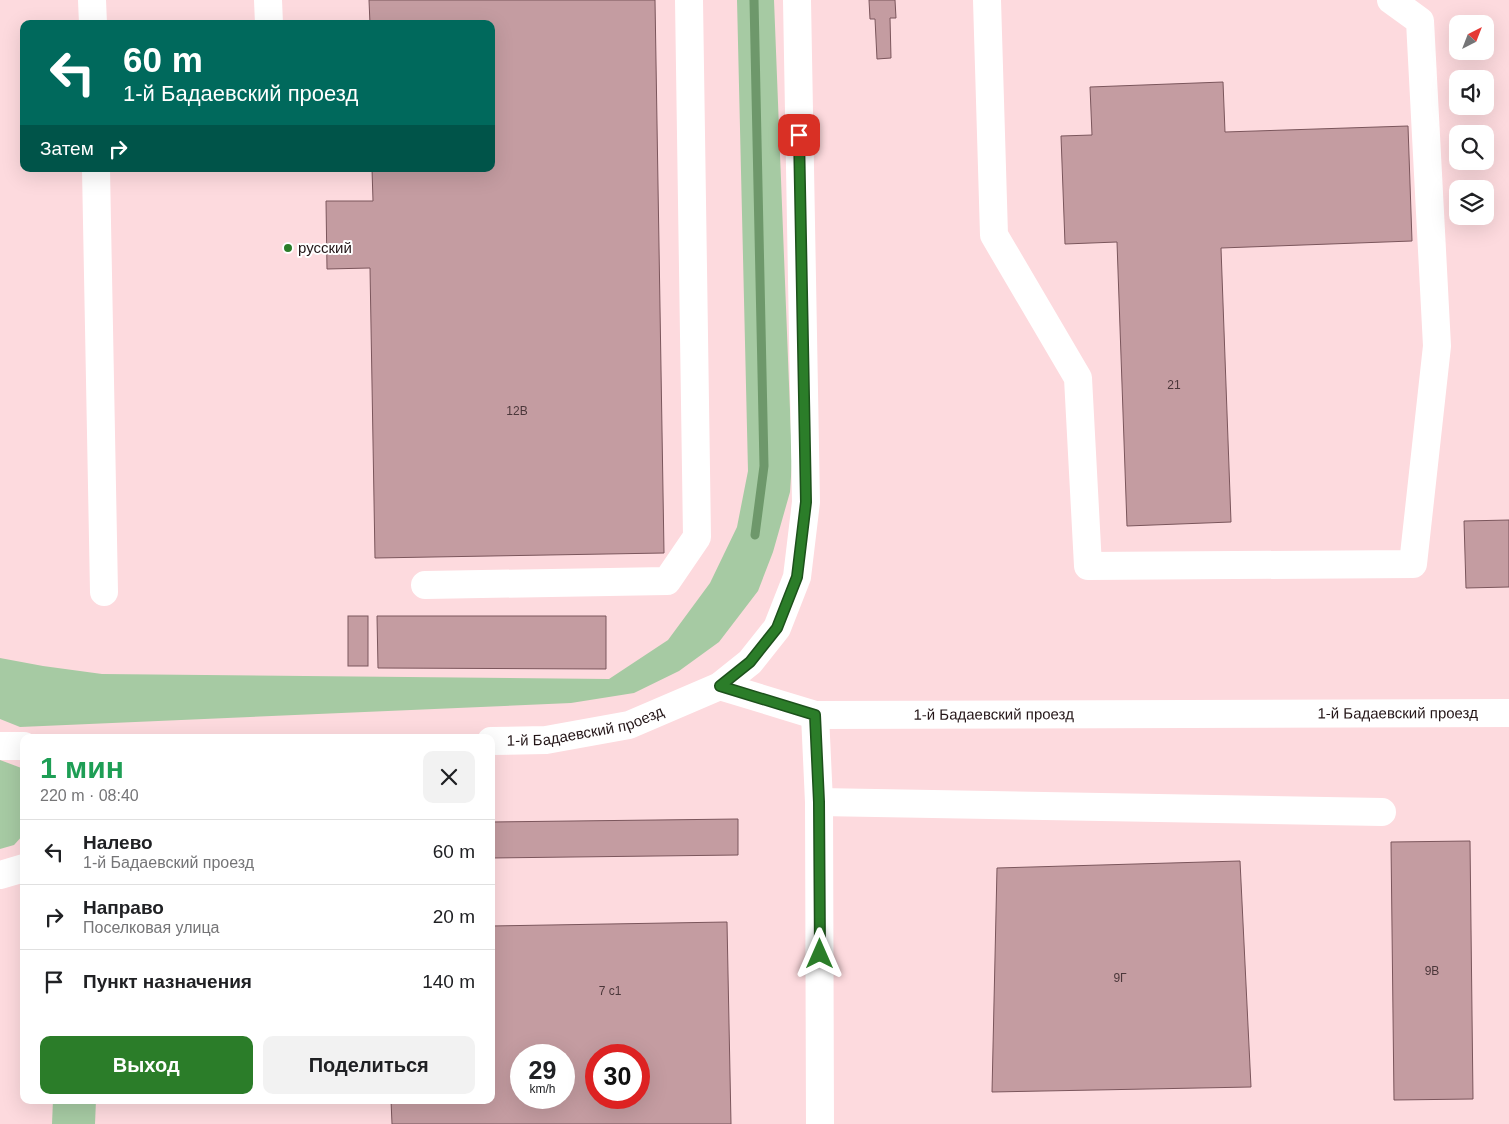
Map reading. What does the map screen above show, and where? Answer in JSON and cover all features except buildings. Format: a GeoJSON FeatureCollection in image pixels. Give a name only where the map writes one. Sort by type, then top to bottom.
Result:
{"type":"FeatureCollection","features":[{"type":"Feature","properties":{"kind":"street"},"geometry":{"type":"LineString","coordinates":[[92,0],[93,20]]}},
{"type":"Feature","properties":{"kind":"street"},"geometry":{"type":"LineString","coordinates":[[268,0],[269,20]]}},
{"type":"Feature","properties":{"kind":"street"},"geometry":{"type":"LineString","coordinates":[[425,585],[667,581],[697,537],[689,0]]}},
{"type":"Feature","properties":{"kind":"street"},"geometry":{"type":"LineString","coordinates":[[720,686],[750,662],[777,628],[797,577],[806,502],[797,0]]}},
{"type":"Feature","properties":{"kind":"street"},"geometry":{"type":"LineString","coordinates":[[987,0],[994,235],[1078,378],[1088,566],[1413,564],[1437,346],[1420,21],[1391,0]]}},
{"type":"Feature","properties":{"kind":"street"},"geometry":{"type":"LineString","coordinates":[[96,172],[104,592]]}},
{"type":"Feature","properties":{"kind":"street","name":"1-й Бадаевский проезд"},"geometry":{"type":"LineString","coordinates":[[495,741],[546,740],[629,725],[720,686],[815,715],[1509,713]]}},
{"type":"Feature","properties":{"kind":"street"},"geometry":{"type":"LineString","coordinates":[[815,715],[819,802],[820,1124]]}},
{"type":"Feature","properties":{"kind":"street"},"geometry":{"type":"LineString","coordinates":[[0,746],[20,746]]}},
{"type":"Feature","properties":{"kind":"street"},"geometry":{"type":"LineString","coordinates":[[819,802],[1382,812]]}},
{"type":"Feature","properties":{"kind":"street"},"geometry":{"type":"LineString","coordinates":[[0,875],[20,869]]}},
{"type":"Feature","properties":{"kind":"green space"},"geometry":{"type":"Polygon","coordinates":[[[737,0],[774,0],[792,461],[790,492],[773,552],[758,591],[719,642],[679,671],[634,693],[571,703],[20,727],[0,719],[0,658],[102,674],[609,679],[668,640],[710,583],[737,527],[748,471],[737,0]]]}},
{"type":"Feature","properties":{"kind":"green space"},"geometry":{"type":"Polygon","coordinates":[[[0,760],[20,768],[20,838],[14,845],[0,849],[0,760]]]}},
{"type":"Feature","properties":{"kind":"green space"},"geometry":{"type":"Polygon","coordinates":[[[53,1104],[96,1104],[95,1124],[52,1124],[53,1104]]]}},
{"type":"Feature","properties":{"kind":"waterway"},"geometry":{"type":"LineString","coordinates":[[754,0],[764,466],[755,535]]}},
{"type":"Feature","properties":{"kind":"place","name":"русский"},"geometry":{"type":"Point","coordinates":[288,248]}},
{"type":"Feature","properties":{"kind":"route"},"geometry":{"type":"LineString","coordinates":[[799,135],[806,502],[797,577],[777,628],[750,662],[720,686],[815,715],[819,802],[820,954]]}}]}
